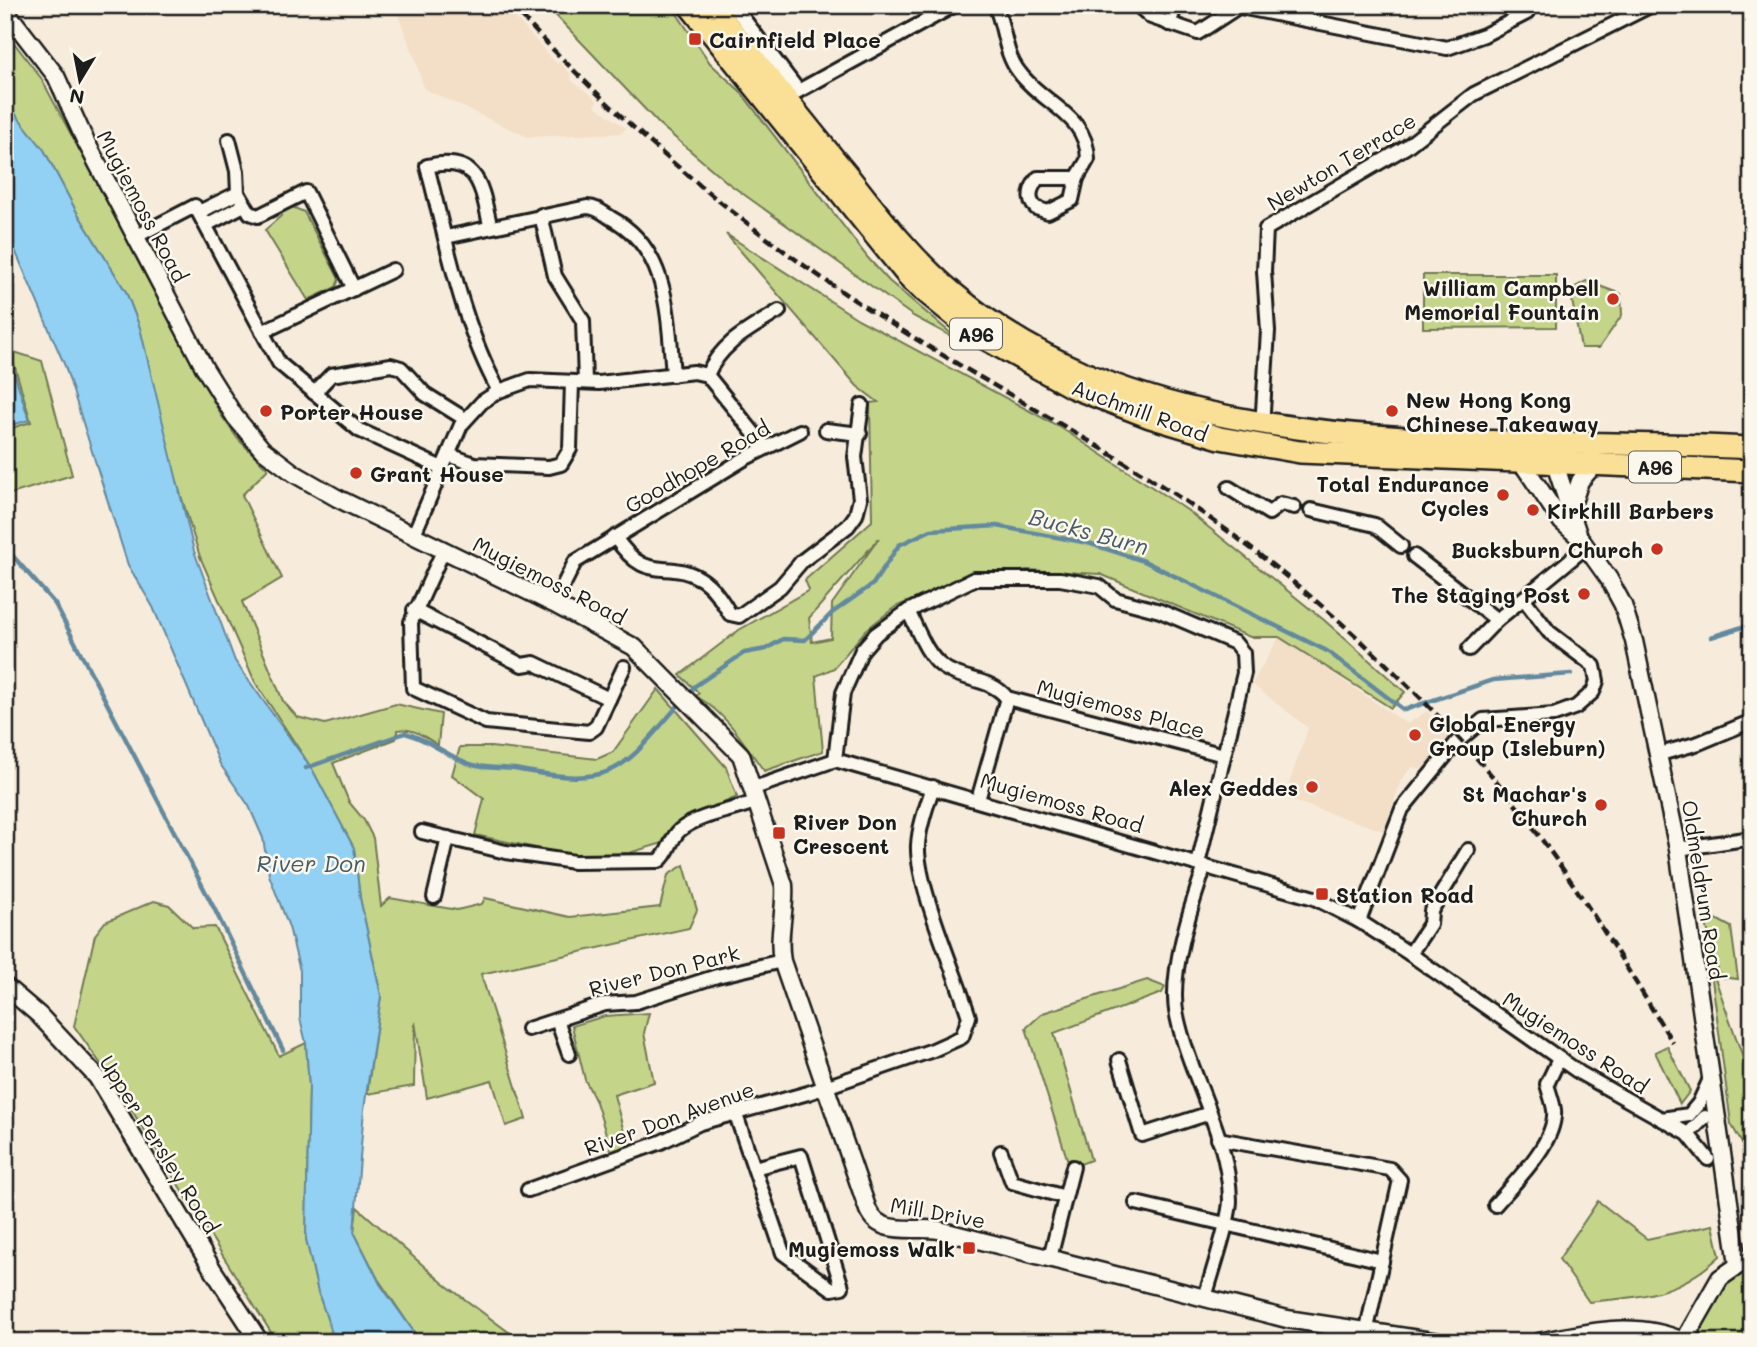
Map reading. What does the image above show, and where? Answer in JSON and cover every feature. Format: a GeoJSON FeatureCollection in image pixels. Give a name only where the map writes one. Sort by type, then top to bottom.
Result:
{"type":"FeatureCollection","features":[{"type":"Feature","properties":{"kind":"main road","name":"Auchmill Road"},"geometry":{"type":"LineString","coordinates":[[689,5],[784,99],[923,265],[952,293],[1000,329],[1061,361],[1148,397],[1262,421],[1328,431],[1752,448]]}},
{"type":"Feature","properties":{"kind":"main road","name":"Auchmill Road"},"geometry":{"type":"LineString","coordinates":[[712,5],[784,99],[908,276],[944,310],[976,334],[1051,377],[1104,400],[1220,438],[1260,447],[1300,452],[1522,463],[1752,471]]}},
{"type":"Feature","properties":{"kind":"street","name":"Auchmill Road"},"geometry":{"type":"LineString","coordinates":[[733,5],[784,99]]}},
{"type":"Feature","properties":{"kind":"street"},"geometry":{"type":"LineString","coordinates":[[784,99],[955,5]]}},
{"type":"Feature","properties":{"kind":"street"},"geometry":{"type":"LineString","coordinates":[[995,5],[1010,58],[1019,73],[1082,129],[1088,159],[1077,178]]}},
{"type":"Feature","properties":{"kind":"street"},"geometry":{"type":"LineString","coordinates":[[1137,5],[1151,16],[1198,33],[1240,6],[1447,48],[1527,13],[1530,5]]}},
{"type":"Feature","properties":{"kind":"street"},"geometry":{"type":"LineString","coordinates":[[1169,24],[1176,5]]}},
{"type":"Feature","properties":{"kind":"street","name":"Newton Terrace"},"geometry":{"type":"LineString","coordinates":[[1260,447],[1268,331],[1264,233],[1269,227],[1406,147],[1474,94],[1652,5]]}},
{"type":"Feature","properties":{"kind":"street","name":"Mugiemoss Road"},"geometry":{"type":"LineString","coordinates":[[5,10],[56,76],[83,138],[205,369],[235,417],[262,449],[307,482],[554,604],[634,648],[698,709],[741,755],[756,795]]}},
{"type":"Feature","properties":{"kind":"street"},"geometry":{"type":"LineString","coordinates":[[229,140],[237,171],[238,193],[244,205],[258,216],[306,192],[354,289]]}},
{"type":"Feature","properties":{"kind":"street"},"geometry":{"type":"LineString","coordinates":[[490,225],[479,181],[471,172],[451,163],[427,166],[480,354],[499,391]]}},
{"type":"Feature","properties":{"kind":"street"},"geometry":{"type":"LineString","coordinates":[[199,212],[238,193]]}},
{"type":"Feature","properties":{"kind":"street"},"geometry":{"type":"LineString","coordinates":[[206,226],[244,205]]}},
{"type":"Feature","properties":{"kind":"street"},"geometry":{"type":"LineString","coordinates":[[135,237],[195,206],[279,363],[359,430],[444,470]]}},
{"type":"Feature","properties":{"kind":"street"},"geometry":{"type":"LineString","coordinates":[[446,237],[490,225],[592,207],[642,239],[651,256],[667,307],[673,375]]}},
{"type":"Feature","properties":{"kind":"street"},"geometry":{"type":"LineString","coordinates":[[449,455],[474,464],[549,467],[561,464],[570,449],[583,321],[555,276],[541,215]]}},
{"type":"Feature","properties":{"kind":"street"},"geometry":{"type":"LineString","coordinates":[[262,332],[393,270]]}},
{"type":"Feature","properties":{"kind":"street"},"geometry":{"type":"LineString","coordinates":[[707,375],[720,351],[728,343],[779,312]]}},
{"type":"Feature","properties":{"kind":"street"},"geometry":{"type":"LineString","coordinates":[[314,393],[331,375],[391,365],[401,368],[425,394],[465,419]]}},
{"type":"Feature","properties":{"kind":"street"},"geometry":{"type":"LineString","coordinates":[[414,534],[465,419],[499,391],[530,380],[578,382],[694,372],[707,375],[765,447]]}},
{"type":"Feature","properties":{"kind":"street","name":"Goodhope Road"},"geometry":{"type":"LineString","coordinates":[[615,537],[632,560],[643,567],[698,577],[721,600],[730,614],[739,616],[780,587],[802,561],[853,519],[859,505],[855,457],[862,405]]}},
{"type":"Feature","properties":{"kind":"street"},"geometry":{"type":"LineString","coordinates":[[826,430],[860,434]]}},
{"type":"Feature","properties":{"kind":"street","name":"Goodhope Road"},"geometry":{"type":"LineString","coordinates":[[554,604],[575,562],[765,447],[800,431]]}},
{"type":"Feature","properties":{"kind":"street","name":"Oldmeldrum Road"},"geometry":{"type":"LineString","coordinates":[[1532,441],[1555,464],[1583,542],[1623,605],[1660,754],[1678,849],[1710,1079],[1745,1260]]}},
{"type":"Feature","properties":{"kind":"street","name":"Oldmeldrum Road"},"geometry":{"type":"LineString","coordinates":[[1522,463],[1562,522],[1583,542]]}},
{"type":"Feature","properties":{"kind":"street"},"geometry":{"type":"LineString","coordinates":[[1571,510],[1580,481],[1594,465]]}},
{"type":"Feature","properties":{"kind":"street"},"geometry":{"type":"LineString","coordinates":[[1229,488],[1269,513],[1281,504],[1294,507]]}},
{"type":"Feature","properties":{"kind":"street"},"geometry":{"type":"LineString","coordinates":[[1311,510],[1375,525],[1401,546]]}},
{"type":"Feature","properties":{"kind":"street"},"geometry":{"type":"LineString","coordinates":[[1469,649],[1583,542]]}},
{"type":"Feature","properties":{"kind":"street"},"geometry":{"type":"LineString","coordinates":[[444,549],[414,610],[413,688],[486,722],[589,732],[596,727],[624,667]]}},
{"type":"Feature","properties":{"kind":"street"},"geometry":{"type":"LineString","coordinates":[[1414,555],[1497,620]]}},
{"type":"Feature","properties":{"kind":"street"},"geometry":{"type":"LineString","coordinates":[[422,832],[506,852],[574,862],[659,861],[666,856],[677,832],[687,825],[835,760],[842,696],[855,662],[876,634],[908,611],[974,579],[1060,579],[1099,586],[1115,599],[1160,611],[1238,646],[1245,665],[1175,986],[1177,1016],[1224,1158],[1230,1202],[1205,1298]]}},
{"type":"Feature","properties":{"kind":"street"},"geometry":{"type":"LineString","coordinates":[[1359,920],[1402,808],[1457,742],[1483,720],[1567,712],[1585,701],[1593,692],[1597,681],[1594,666],[1549,632],[1524,599]]}},
{"type":"Feature","properties":{"kind":"street"},"geometry":{"type":"LineString","coordinates":[[414,610],[522,665],[534,663],[609,699]]}},
{"type":"Feature","properties":{"kind":"street","name":"Mugiemoss Place"},"geometry":{"type":"LineString","coordinates":[[908,611],[926,647],[941,666],[956,674],[998,686],[1007,698],[1224,755]]}},
{"type":"Feature","properties":{"kind":"street","name":"Mugiemoss Place"},"geometry":{"type":"LineString","coordinates":[[978,800],[1007,698]]}},
{"type":"Feature","properties":{"kind":"street"},"geometry":{"type":"LineString","coordinates":[[1660,754],[1699,743],[1752,721]]}},
{"type":"Feature","properties":{"kind":"street","name":"Mugiemoss Road"},"geometry":{"type":"LineString","coordinates":[[835,760],[1314,898],[1359,920],[1559,1059],[1688,1134],[1708,1159]]}},
{"type":"Feature","properties":{"kind":"street","name":"River Don Avenue"},"geometry":{"type":"LineString","coordinates":[[528,1190],[735,1112],[824,1086],[958,1040],[967,1028],[969,1017],[925,887],[918,857],[919,838],[933,787]]}},
{"type":"Feature","properties":{"kind":"street","name":"Mill Drive"},"geometry":{"type":"LineString","coordinates":[[756,795],[783,885],[785,900],[779,945],[782,961],[868,1210],[878,1224],[888,1228],[939,1230],[1317,1326],[1438,1342]]}},
{"type":"Feature","properties":{"kind":"street"},"geometry":{"type":"LineString","coordinates":[[434,897],[448,838]]}},
{"type":"Feature","properties":{"kind":"street"},"geometry":{"type":"LineString","coordinates":[[1678,849],[1752,838]]}},
{"type":"Feature","properties":{"kind":"street"},"geometry":{"type":"LineString","coordinates":[[1410,954],[1430,924],[1431,911],[1468,850]]}},
{"type":"Feature","properties":{"kind":"street","name":"River Don Park"},"geometry":{"type":"LineString","coordinates":[[528,1029],[604,1004],[636,1002],[717,976],[782,961]]}},
{"type":"Feature","properties":{"kind":"street","name":"Upper Persley Road"},"geometry":{"type":"LineString","coordinates":[[5,985],[49,1024],[97,1077],[213,1270],[260,1342]]}},
{"type":"Feature","properties":{"kind":"street"},"geometry":{"type":"LineString","coordinates":[[557,1020],[569,1054]]}},
{"type":"Feature","properties":{"kind":"street"},"geometry":{"type":"LineString","coordinates":[[1495,1205],[1541,1150],[1552,1126],[1554,1109],[1547,1084],[1559,1059]]}},
{"type":"Feature","properties":{"kind":"street"},"geometry":{"type":"LineString","coordinates":[[1119,1060],[1142,1135],[1209,1113]]}},
{"type":"Feature","properties":{"kind":"street","name":"Mugiemoss Road"},"geometry":{"type":"LineString","coordinates":[[1660,1119],[1689,1115],[1699,1103],[1710,1079]]}},
{"type":"Feature","properties":{"kind":"street"},"geometry":{"type":"LineString","coordinates":[[735,1112],[754,1168],[783,1253],[832,1289],[842,1287],[801,1156],[754,1168]]}},
{"type":"Feature","properties":{"kind":"street"},"geometry":{"type":"LineString","coordinates":[[1688,1134],[1705,1117]]}},
{"type":"Feature","properties":{"kind":"street"},"geometry":{"type":"LineString","coordinates":[[1218,1139],[1390,1169],[1400,1180],[1366,1333]]}},
{"type":"Feature","properties":{"kind":"street"},"geometry":{"type":"LineString","coordinates":[[1001,1152],[1012,1182],[1065,1197]]}},
{"type":"Feature","properties":{"kind":"street"},"geometry":{"type":"LineString","coordinates":[[1051,1258],[1073,1167]]}},
{"type":"Feature","properties":{"kind":"street"},"geometry":{"type":"LineString","coordinates":[[1136,1203],[1224,1226],[1382,1261]]}},
{"type":"Feature","properties":{"kind":"street"},"geometry":{"type":"LineString","coordinates":[[1539,1342],[1585,1331],[1615,1328],[1685,1341],[1720,1278],[1745,1260]]}},
{"type":"Feature","properties":{"kind":"shaded area"},"geometry":{"type":"Polygon","coordinates":[[[394,5],[504,5],[557,64],[559,62],[571,74],[572,81],[597,100],[595,106],[626,128],[622,133],[528,137],[424,89],[394,5]]]}},
{"type":"Feature","properties":{"kind":"shaded area"},"geometry":{"type":"Polygon","coordinates":[[[1279,637],[1407,724],[1427,711],[1452,738],[1422,769],[1412,767],[1401,780],[1384,831],[1284,798],[1308,728],[1252,684],[1279,637]]]}},
{"type":"Feature","properties":{"kind":"green space"},"geometry":{"type":"Polygon","coordinates":[[[546,5],[671,5],[710,63],[740,91],[868,258],[889,281],[960,341],[913,316],[728,183],[659,124],[546,5]]]}},
{"type":"Feature","properties":{"kind":"green space"},"geometry":{"type":"Polygon","coordinates":[[[5,31],[41,78],[221,415],[238,439],[268,469],[242,495],[282,578],[242,602],[283,701],[297,717],[325,724],[396,704],[441,714],[438,745],[414,731],[403,729],[398,730],[396,739],[333,763],[349,802],[364,820],[373,838],[381,906],[390,898],[457,910],[482,904],[485,898],[570,917],[660,907],[668,875],[684,865],[697,910],[689,928],[481,974],[526,1119],[506,1126],[492,1080],[427,1098],[415,1022],[414,1086],[367,1094],[381,996],[360,898],[354,848],[312,769],[255,682],[200,557],[170,460],[140,328],[126,292],[75,209],[44,150],[5,101],[5,31]]]}},
{"type":"Feature","properties":{"kind":"green space"},"geometry":{"type":"Polygon","coordinates":[[[290,206],[304,212],[339,279],[336,287],[308,300],[265,230],[281,216],[279,210],[290,206]]]}},
{"type":"Feature","properties":{"kind":"green space"},"geometry":{"type":"Polygon","coordinates":[[[726,234],[858,319],[1058,426],[1187,510],[1324,620],[1405,692],[1391,708],[1279,637],[1250,637],[1100,574],[1027,570],[957,581],[895,607],[866,630],[834,668],[816,676],[823,751],[764,771],[726,720],[696,696],[699,693],[680,675],[739,630],[809,590],[805,580],[872,521],[870,403],[878,402],[857,386],[726,234]],[[879,538],[809,618],[812,642],[831,638],[832,604],[879,538]]]}},
{"type":"Feature","properties":{"kind":"green space"},"geometry":{"type":"Polygon","coordinates":[[[1423,275],[1556,275],[1556,327],[1423,328],[1423,275]]]}},
{"type":"Feature","properties":{"kind":"green space"},"geometry":{"type":"Polygon","coordinates":[[[1586,281],[1621,294],[1622,315],[1599,348],[1581,348],[1570,290],[1586,281]]]}},
{"type":"Feature","properties":{"kind":"green space"},"geometry":{"type":"Polygon","coordinates":[[[5,349],[42,361],[72,475],[5,496],[5,430],[31,422],[14,364],[7,366],[5,372],[5,349]]]}},
{"type":"Feature","properties":{"kind":"green space"},"geometry":{"type":"Polygon","coordinates":[[[658,689],[726,767],[737,797],[676,824],[663,843],[629,853],[574,856],[475,835],[484,799],[452,775],[460,747],[491,747],[597,759],[613,752],[658,689]]]}},
{"type":"Feature","properties":{"kind":"green space"},"geometry":{"type":"Polygon","coordinates":[[[154,901],[169,905],[193,928],[215,927],[279,1056],[306,1043],[309,1086],[306,1239],[318,1292],[335,1342],[277,1342],[119,1090],[74,1026],[95,935],[105,922],[154,901]]]}},
{"type":"Feature","properties":{"kind":"green space"},"geometry":{"type":"Polygon","coordinates":[[[1703,912],[1731,927],[1738,979],[1720,977],[1703,912]]]}},
{"type":"Feature","properties":{"kind":"green space"},"geometry":{"type":"Polygon","coordinates":[[[1710,964],[1752,1083],[1752,1161],[1731,1124],[1710,964]]]}},
{"type":"Feature","properties":{"kind":"green space"},"geometry":{"type":"Polygon","coordinates":[[[1147,980],[1165,987],[1162,993],[1054,1033],[1091,1160],[1070,1168],[1026,1028],[1043,1013],[1147,980]]]}},
{"type":"Feature","properties":{"kind":"green space"},"geometry":{"type":"Polygon","coordinates":[[[649,1013],[644,1033],[654,1082],[614,1095],[628,1147],[612,1153],[596,1102],[585,1080],[572,1026],[605,1016],[649,1013]]]}},
{"type":"Feature","properties":{"kind":"green space"},"geometry":{"type":"Polygon","coordinates":[[[1667,1046],[1690,1091],[1680,1104],[1655,1052],[1667,1046]]]}},
{"type":"Feature","properties":{"kind":"green space"},"geometry":{"type":"Polygon","coordinates":[[[1598,1201],[1647,1239],[1713,1225],[1720,1256],[1674,1287],[1643,1295],[1589,1302],[1559,1259],[1598,1201]]]}},
{"type":"Feature","properties":{"kind":"green space"},"geometry":{"type":"Polygon","coordinates":[[[357,1207],[443,1283],[522,1342],[421,1342],[378,1279],[354,1232],[357,1207]]]}},
{"type":"Feature","properties":{"kind":"green space"},"geometry":{"type":"Polygon","coordinates":[[[1752,1269],[1752,1342],[1694,1342],[1728,1278],[1752,1269]]]}},
{"type":"Feature","properties":{"kind":"water","name":"River Don"},"geometry":{"type":"Polygon","coordinates":[[[5,101],[44,150],[75,209],[126,292],[140,328],[194,551],[235,661],[312,769],[354,848],[360,898],[381,996],[364,1109],[354,1232],[380,1284],[421,1342],[335,1342],[318,1292],[306,1239],[309,1086],[306,1043],[300,1018],[300,971],[289,927],[269,875],[263,838],[249,806],[220,764],[153,607],[128,565],[65,366],[5,227],[5,101]]]}},
{"type":"Feature","properties":{"kind":"water"},"geometry":{"type":"Polygon","coordinates":[[[14,372],[29,420],[5,427],[5,374],[14,372]]]}},
{"type":"Feature","properties":{"kind":"waterway","name":"Bucks Burn"},"geometry":{"type":"LineString","coordinates":[[687,695],[695,686],[744,653],[766,649],[783,639],[805,640],[832,613],[873,584],[899,545],[931,530],[997,526],[1088,543],[1144,561],[1327,651],[1404,710],[1493,680],[1571,674]]}},
{"type":"Feature","properties":{"kind":"waterway"},"geometry":{"type":"LineString","coordinates":[[5,547],[55,604],[214,908],[283,1050]]}},
{"type":"Feature","properties":{"kind":"waterway","name":"Bucks Burn"},"geometry":{"type":"LineString","coordinates":[[1711,637],[1752,624]]}},
{"type":"Feature","properties":{"kind":"waterway"},"geometry":{"type":"LineString","coordinates":[[306,768],[405,733],[464,762],[478,766],[578,777],[598,775],[630,758],[682,701]]}},
{"type":"Feature","properties":{"kind":"railway"},"geometry":{"type":"LineString","coordinates":[[511,5],[631,125],[716,199],[760,233],[900,329],[1190,504],[1269,562],[1333,616],[1424,701],[1480,762],[1534,828],[1582,898],[1673,1043]]}},
{"type":"Feature","properties":{"kind":"place","name":"Cairnfield Place"},"geometry":{"type":"Point","coordinates":[695,39]}},
{"type":"Feature","properties":{"kind":"place","name":"William Campbell Memorial Fountain"},"geometry":{"type":"Point","coordinates":[1613,299]}},
{"type":"Feature","properties":{"kind":"place","name":"Porter House"},"geometry":{"type":"Point","coordinates":[266,411]}},
{"type":"Feature","properties":{"kind":"place","name":"New Hong Kong Chinese Takeaway"},"geometry":{"type":"Point","coordinates":[1392,411]}},
{"type":"Feature","properties":{"kind":"place","name":"Grant House"},"geometry":{"type":"Point","coordinates":[356,473]}},
{"type":"Feature","properties":{"kind":"place","name":"Total Endurance Cycles"},"geometry":{"type":"Point","coordinates":[1503,495]}},
{"type":"Feature","properties":{"kind":"place","name":"Kirkhill Barbers"},"geometry":{"type":"Point","coordinates":[1533,510]}},
{"type":"Feature","properties":{"kind":"place","name":"Bucksburn Church"},"geometry":{"type":"Point","coordinates":[1657,549]}},
{"type":"Feature","properties":{"kind":"place","name":"The Staging Post"},"geometry":{"type":"Point","coordinates":[1584,594]}},
{"type":"Feature","properties":{"kind":"place","name":"Global Energy Group (Isleburn)"},"geometry":{"type":"Point","coordinates":[1415,735]}},
{"type":"Feature","properties":{"kind":"place","name":"Alex Geddes"},"geometry":{"type":"Point","coordinates":[1312,787]}},
{"type":"Feature","properties":{"kind":"place","name":"St Machar's Church"},"geometry":{"type":"Point","coordinates":[1601,805]}},
{"type":"Feature","properties":{"kind":"place","name":"River Don Crescent"},"geometry":{"type":"Point","coordinates":[779,833]}},
{"type":"Feature","properties":{"kind":"place","name":"Station Road"},"geometry":{"type":"Point","coordinates":[1322,894]}},
{"type":"Feature","properties":{"kind":"place","name":"Mugiemoss Walk"},"geometry":{"type":"Point","coordinates":[969,1248]}}]}
